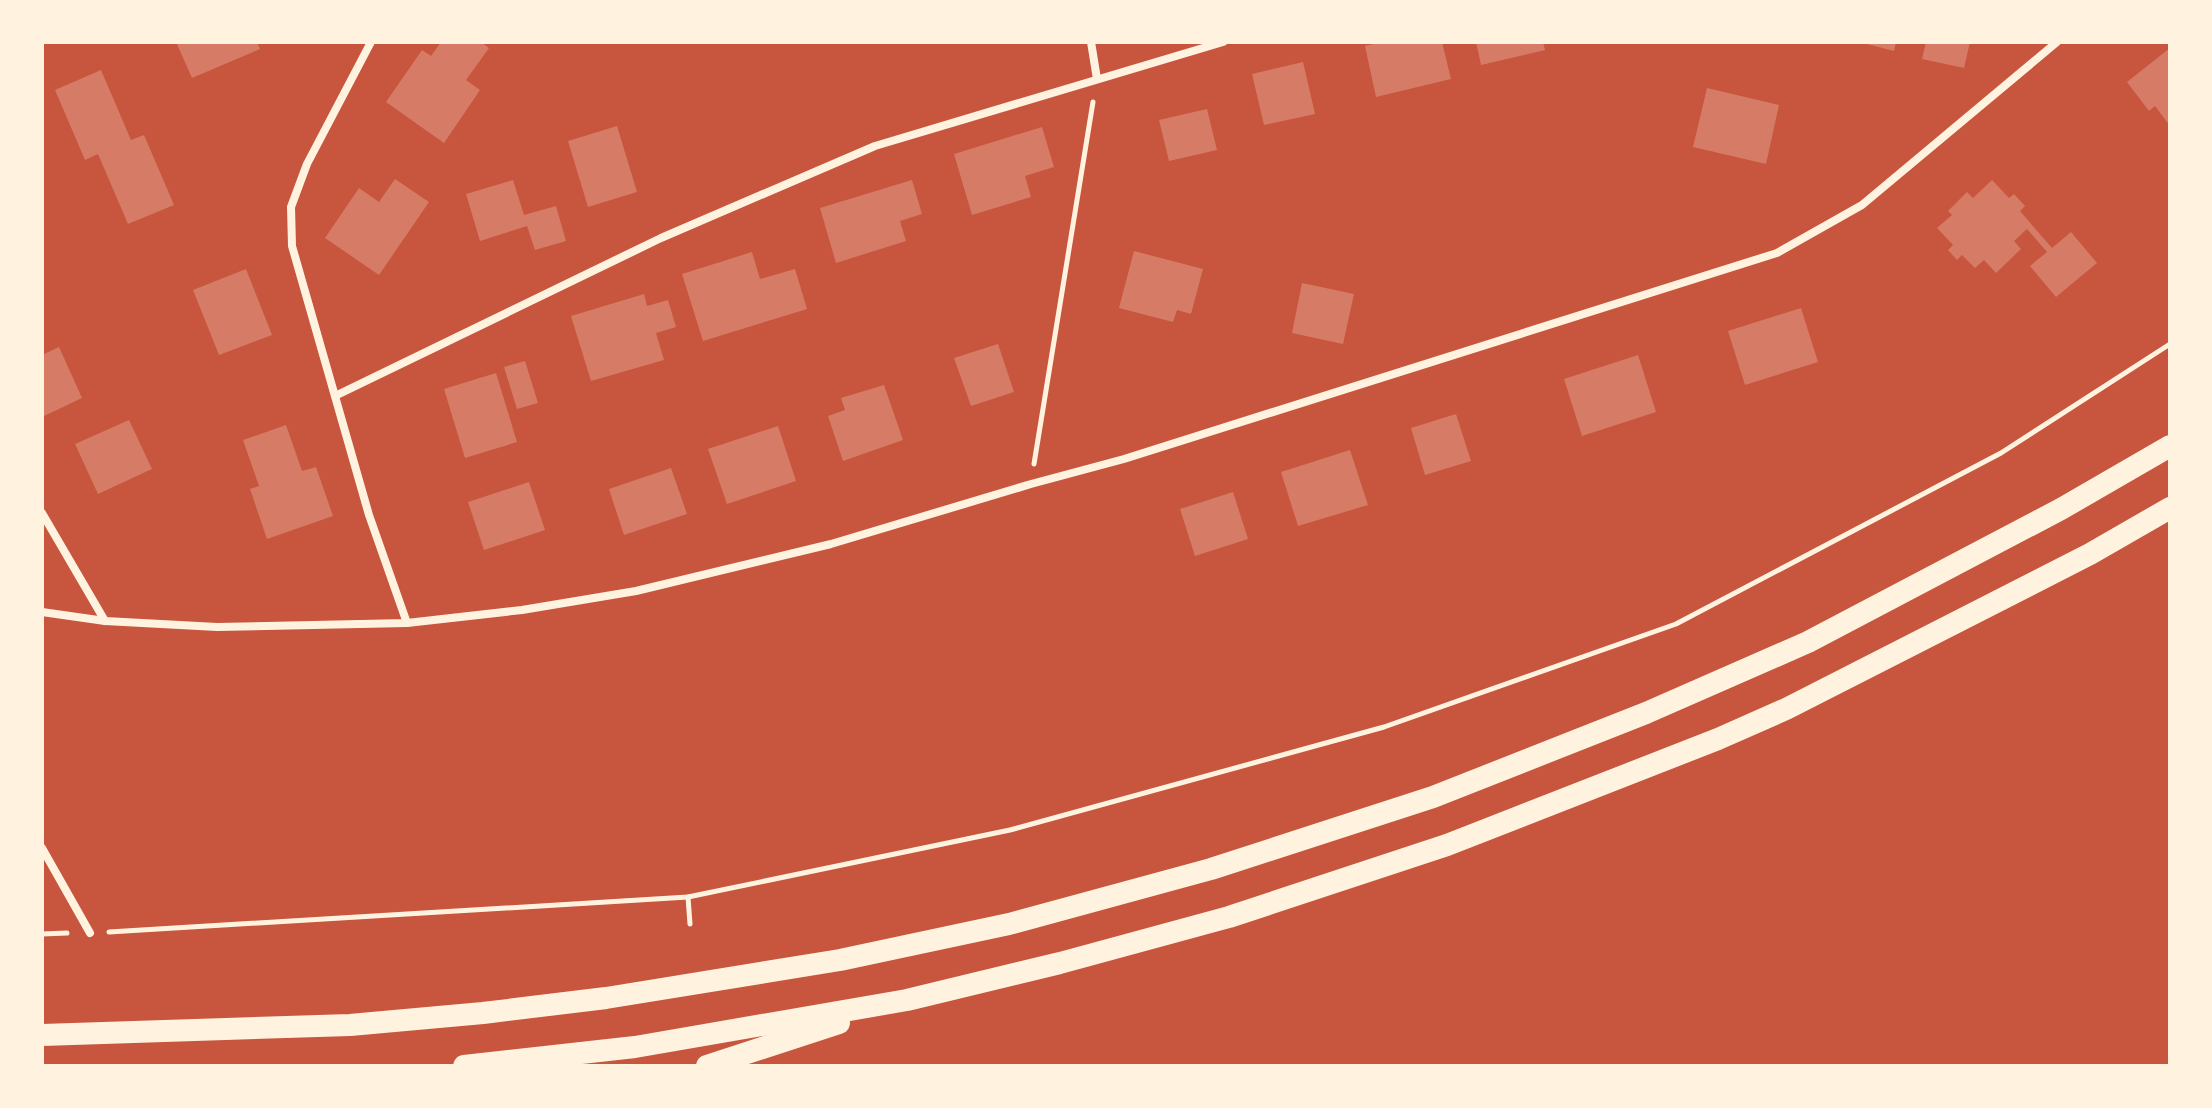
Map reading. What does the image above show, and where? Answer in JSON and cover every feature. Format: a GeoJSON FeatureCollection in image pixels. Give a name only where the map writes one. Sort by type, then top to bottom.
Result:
{"type":"FeatureCollection","features":[{"type":"Feature","properties":{"kind":"highway"},"geometry":{"type":"LineString","coordinates":[[42,1035],[350,1025],[606,998],[840,960],[993,928],[1182,877],[1433,797],[1646,713],[1808,642],[2061,509],[2170,446]]}},
{"type":"Feature","properties":{"kind":"highway"},"geometry":{"type":"LineString","coordinates":[[464,1066],[635,1047],[907,1000],[1229,917],[1461,839],[1718,739],[1786,709],[2090,554],[2170,508]]}},
{"type":"Feature","properties":{"kind":"highway"},"geometry":{"type":"LineString","coordinates":[[707,1066],[907,1000]]}},
{"type":"Feature","properties":{"kind":"street"},"geometry":{"type":"LineString","coordinates":[[371,42],[307,164],[291,207],[292,246],[369,515],[407,623]]}},
{"type":"Feature","properties":{"kind":"street"},"geometry":{"type":"LineString","coordinates":[[1091,42],[1097,79]]}},
{"type":"Feature","properties":{"kind":"street"},"geometry":{"type":"LineString","coordinates":[[335,396],[661,238],[875,146],[1223,42]]}},
{"type":"Feature","properties":{"kind":"street"},"geometry":{"type":"LineString","coordinates":[[42,612],[105,621],[217,627],[407,623],[522,610],[636,591],[831,544],[1124,459],[1777,253],[1862,205],[2057,42]]}},
{"type":"Feature","properties":{"kind":"street"},"geometry":{"type":"LineString","coordinates":[[42,513],[105,621]]}},
{"type":"Feature","properties":{"kind":"street"},"geometry":{"type":"LineString","coordinates":[[42,848],[90,933]]}},
{"type":"Feature","properties":{"kind":"path"},"geometry":{"type":"LineString","coordinates":[[1031,484],[1097,79]]}},
{"type":"Feature","properties":{"kind":"path"},"geometry":{"type":"LineString","coordinates":[[90,933],[688,897],[1010,830],[1384,727],[1676,624],[2001,453],[2170,344]]}},
{"type":"Feature","properties":{"kind":"path"},"geometry":{"type":"LineString","coordinates":[[688,897],[690,924]]}},
{"type":"Feature","properties":{"kind":"building"},"geometry":{"type":"Polygon","coordinates":[[[176,42],[257,42],[260,49],[192,78],[176,42]]]}},
{"type":"Feature","properties":{"kind":"building"},"geometry":{"type":"Polygon","coordinates":[[[441,42],[481,42],[489,48],[466,80],[480,90],[444,143],[386,102],[422,50],[431,56],[441,42]]]}},
{"type":"Feature","properties":{"kind":"building"},"geometry":{"type":"Polygon","coordinates":[[[1382,42],[1442,42],[1451,79],[1376,97],[1365,46],[1382,42]]]}},
{"type":"Feature","properties":{"kind":"building"},"geometry":{"type":"Polygon","coordinates":[[[1476,42],[1543,42],[1545,50],[1481,65],[1476,42]]]}},
{"type":"Feature","properties":{"kind":"building"},"geometry":{"type":"Polygon","coordinates":[[[1859,42],[1896,42],[1894,51],[1859,42]]]}},
{"type":"Feature","properties":{"kind":"building"},"geometry":{"type":"Polygon","coordinates":[[[1926,42],[1970,42],[1964,68],[1922,59],[1926,42]]]}},
{"type":"Feature","properties":{"kind":"building"},"geometry":{"type":"Polygon","coordinates":[[[2170,48],[2170,126],[2155,106],[2149,111],[2127,82],[2170,48]]]}},
{"type":"Feature","properties":{"kind":"building"},"geometry":{"type":"Polygon","coordinates":[[[1303,62],[1315,114],[1264,125],[1252,74],[1303,62]]]}},
{"type":"Feature","properties":{"kind":"building"},"geometry":{"type":"Polygon","coordinates":[[[101,70],[131,140],[144,135],[174,205],[128,224],[98,154],[85,160],[55,90],[101,70]]]}},
{"type":"Feature","properties":{"kind":"building"},"geometry":{"type":"Polygon","coordinates":[[[1707,88],[1779,105],[1766,164],[1693,147],[1707,88]]]}},
{"type":"Feature","properties":{"kind":"building"},"geometry":{"type":"Polygon","coordinates":[[[1207,109],[1217,150],[1169,161],[1159,120],[1207,109]]]}},
{"type":"Feature","properties":{"kind":"building"},"geometry":{"type":"Polygon","coordinates":[[[617,126],[637,192],[588,207],[568,141],[617,126]]]}},
{"type":"Feature","properties":{"kind":"building"},"geometry":{"type":"Polygon","coordinates":[[[1042,127],[1054,167],[1025,176],[1031,197],[972,215],[954,154],[1042,127]]]}},
{"type":"Feature","properties":{"kind":"building"},"geometry":{"type":"Polygon","coordinates":[[[395,179],[429,202],[379,275],[325,238],[359,188],[379,202],[395,179]]]}},
{"type":"Feature","properties":{"kind":"building"},"geometry":{"type":"Polygon","coordinates":[[[513,180],[524,215],[556,206],[566,241],[535,250],[527,226],[480,241],[466,194],[513,180]]]}},
{"type":"Feature","properties":{"kind":"building"},"geometry":{"type":"Polygon","coordinates":[[[912,180],[922,214],[900,221],[906,241],[836,263],[820,208],[912,180]]]}},
{"type":"Feature","properties":{"kind":"building"},"geometry":{"type":"Polygon","coordinates":[[[1992,180],[2009,198],[2014,194],[2025,206],[2020,211],[2052,248],[2071,232],[2097,263],[2056,297],[2030,266],[2047,252],[2027,229],[2014,241],[2021,249],[1996,273],[1984,260],[1975,268],[1962,255],[1957,260],[1948,250],[1953,245],[1937,228],[1952,215],[1948,211],[1967,192],[1973,198],[1992,180]]]}},
{"type":"Feature","properties":{"kind":"building"},"geometry":{"type":"Polygon","coordinates":[[[1134,251],[1203,269],[1191,314],[1177,310],[1173,322],[1119,308],[1134,251]]]}},
{"type":"Feature","properties":{"kind":"building"},"geometry":{"type":"Polygon","coordinates":[[[752,252],[760,279],[795,269],[807,309],[703,341],[682,274],[752,252]]]}},
{"type":"Feature","properties":{"kind":"building"},"geometry":{"type":"Polygon","coordinates":[[[246,269],[272,335],[219,355],[193,290],[246,269]]]}},
{"type":"Feature","properties":{"kind":"building"},"geometry":{"type":"Polygon","coordinates":[[[1302,283],[1354,294],[1343,344],[1292,333],[1302,283]]]}},
{"type":"Feature","properties":{"kind":"building"},"geometry":{"type":"Polygon","coordinates":[[[644,294],[647,306],[668,300],[676,327],[656,333],[664,360],[591,381],[571,316],[644,294]]]}},
{"type":"Feature","properties":{"kind":"building"},"geometry":{"type":"Polygon","coordinates":[[[1801,308],[1818,362],[1745,385],[1728,331],[1801,308]]]}},
{"type":"Feature","properties":{"kind":"building"},"geometry":{"type":"Polygon","coordinates":[[[998,344],[1014,392],[971,406],[954,358],[998,344]]]}},
{"type":"Feature","properties":{"kind":"building"},"geometry":{"type":"Polygon","coordinates":[[[59,347],[82,398],[42,417],[42,355],[59,347]]]}},
{"type":"Feature","properties":{"kind":"building"},"geometry":{"type":"Polygon","coordinates":[[[1638,355],[1656,412],[1582,436],[1564,379],[1638,355]]]}},
{"type":"Feature","properties":{"kind":"building"},"geometry":{"type":"Polygon","coordinates":[[[525,361],[538,403],[517,409],[504,367],[525,361]]]}},
{"type":"Feature","properties":{"kind":"building"},"geometry":{"type":"Polygon","coordinates":[[[496,373],[517,442],[465,458],[444,389],[496,373]]]}},
{"type":"Feature","properties":{"kind":"building"},"geometry":{"type":"Polygon","coordinates":[[[884,385],[903,440],[843,461],[828,416],[845,410],[841,398],[884,385]]]}},
{"type":"Feature","properties":{"kind":"building"},"geometry":{"type":"Polygon","coordinates":[[[1456,414],[1471,461],[1425,475],[1411,428],[1456,414]]]}},
{"type":"Feature","properties":{"kind":"building"},"geometry":{"type":"Polygon","coordinates":[[[129,420],[152,469],[98,494],[75,444],[129,420]]]}},
{"type":"Feature","properties":{"kind":"building"},"geometry":{"type":"Polygon","coordinates":[[[286,425],[302,471],[316,467],[333,516],[267,539],[250,489],[259,486],[243,440],[286,425]]]}},
{"type":"Feature","properties":{"kind":"building"},"geometry":{"type":"Polygon","coordinates":[[[778,426],[796,481],[727,504],[708,449],[778,426]]]}},
{"type":"Feature","properties":{"kind":"building"},"geometry":{"type":"Polygon","coordinates":[[[1350,450],[1368,505],[1298,526],[1281,472],[1350,450]]]}},
{"type":"Feature","properties":{"kind":"building"},"geometry":{"type":"Polygon","coordinates":[[[671,468],[687,514],[624,535],[609,489],[671,468]]]}},
{"type":"Feature","properties":{"kind":"building"},"geometry":{"type":"Polygon","coordinates":[[[529,482],[545,530],[484,550],[468,502],[529,482]]]}},
{"type":"Feature","properties":{"kind":"building"},"geometry":{"type":"Polygon","coordinates":[[[1233,492],[1248,539],[1195,556],[1180,509],[1233,492]]]}}]}
